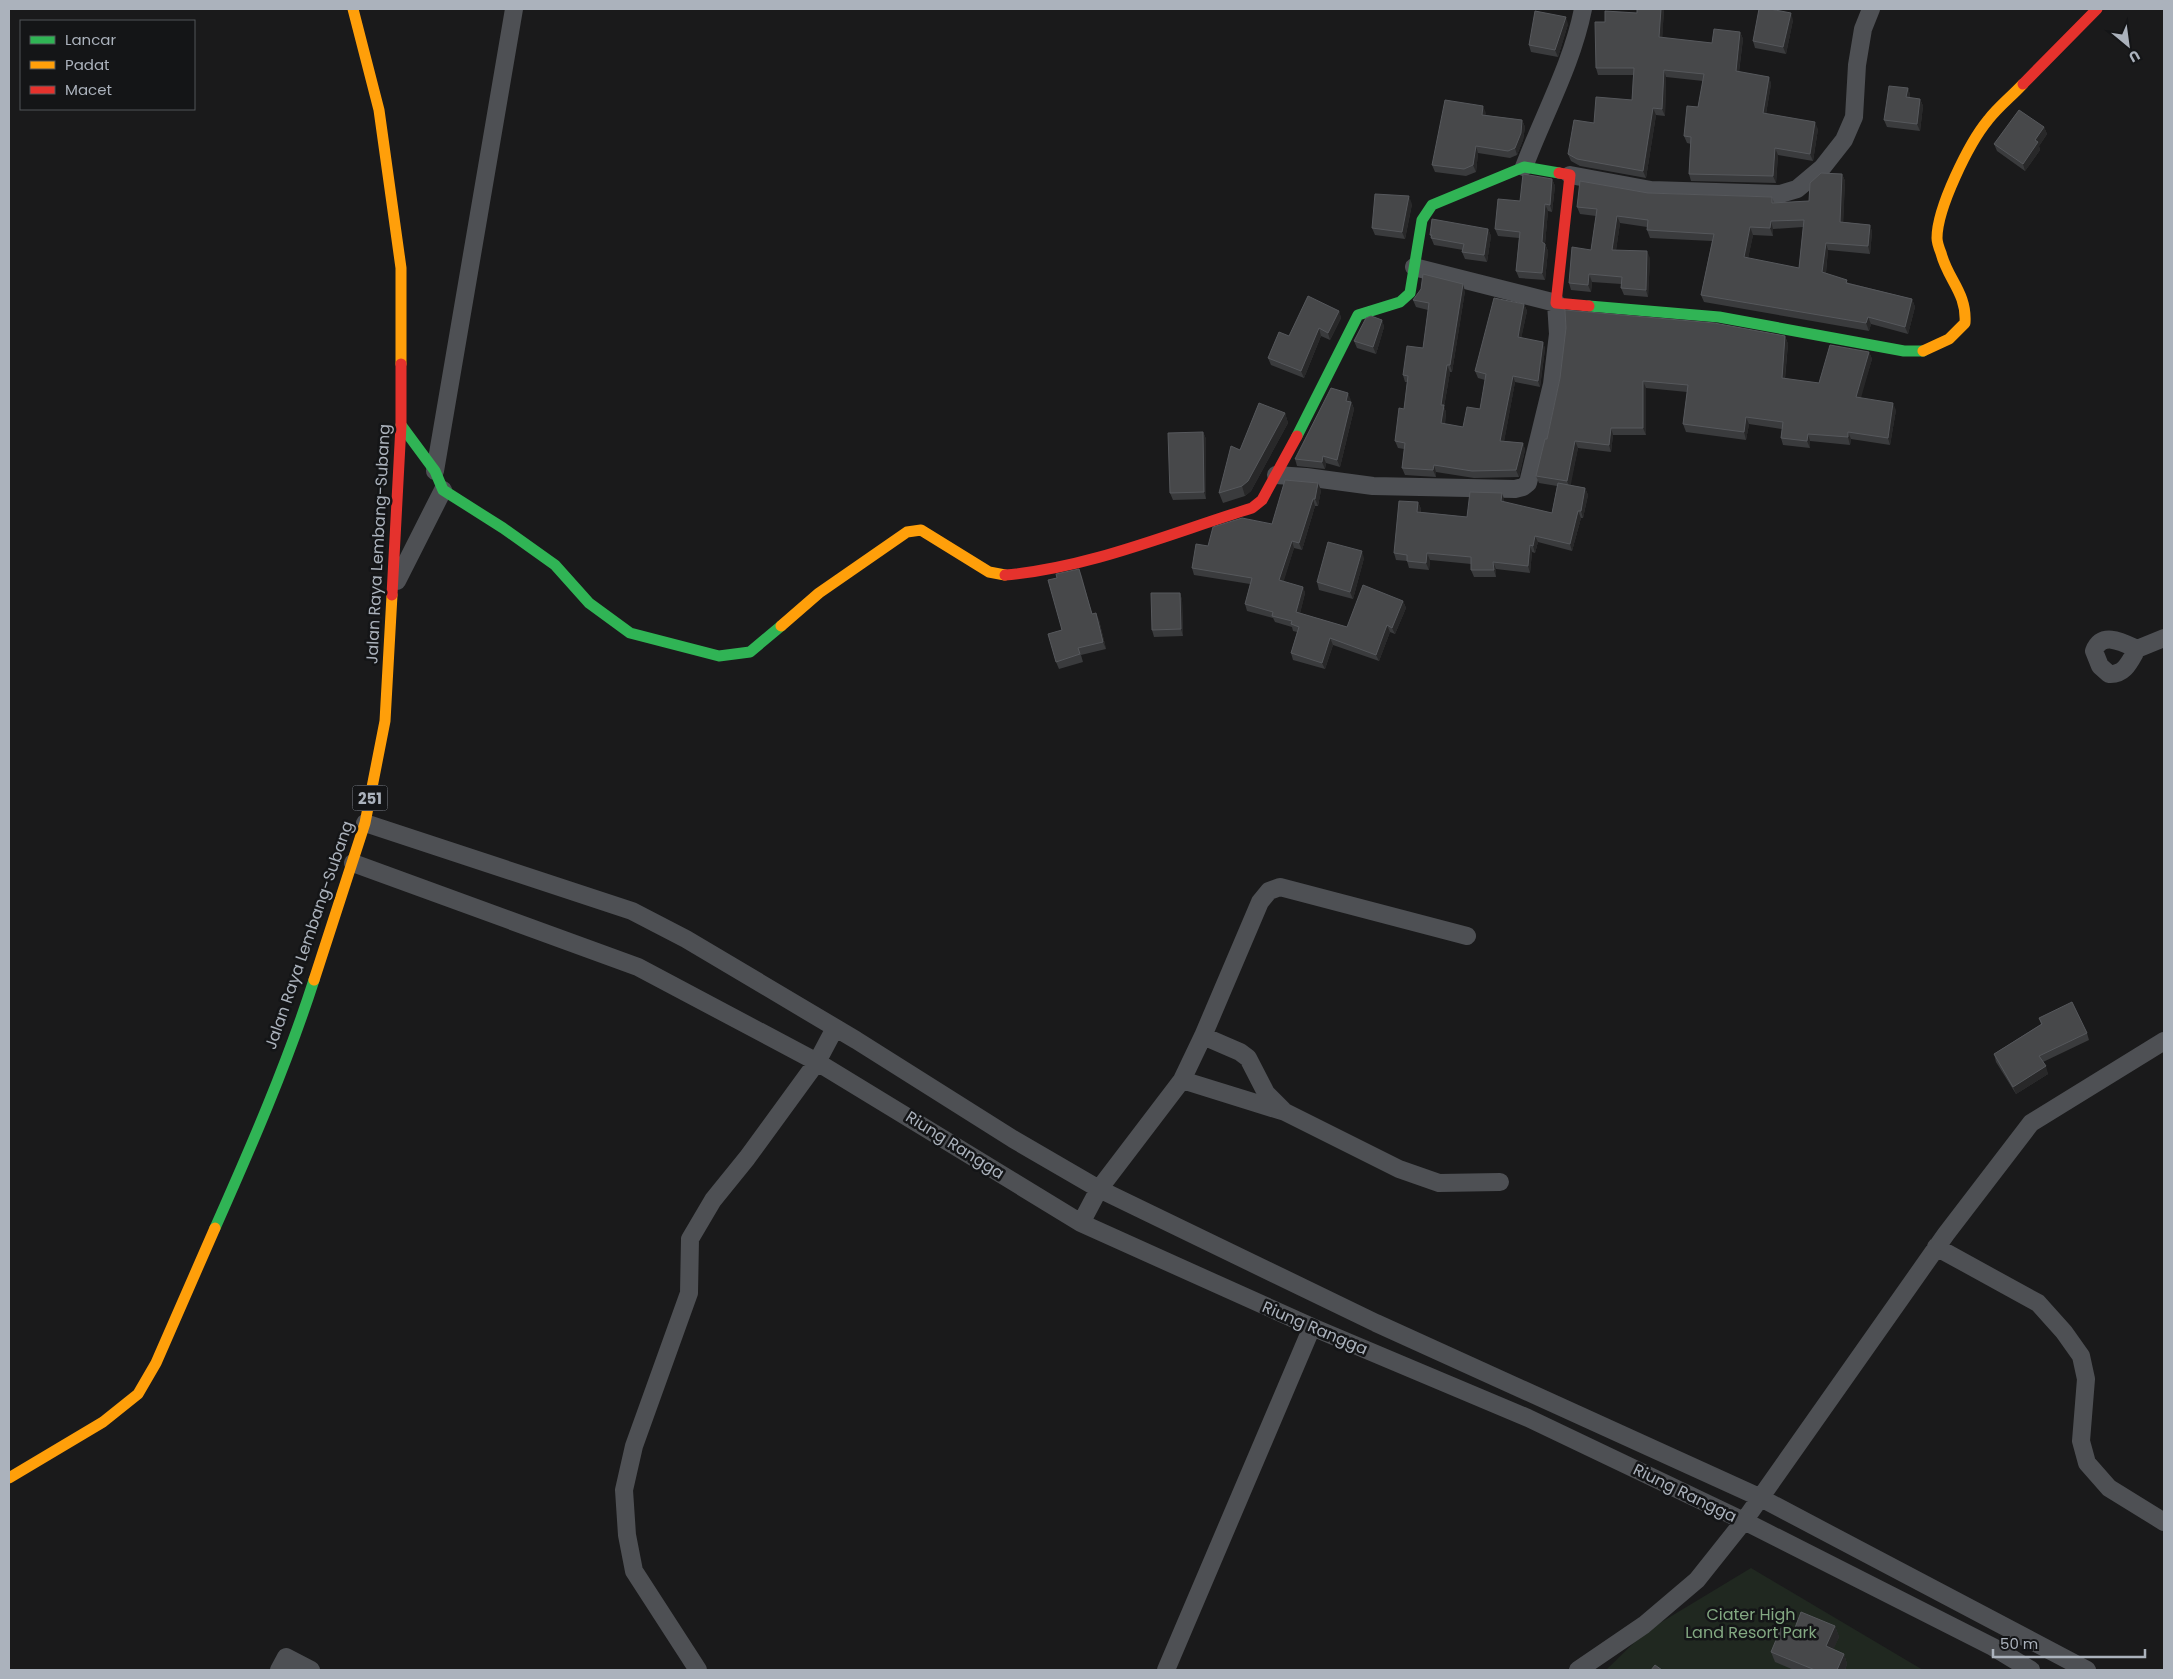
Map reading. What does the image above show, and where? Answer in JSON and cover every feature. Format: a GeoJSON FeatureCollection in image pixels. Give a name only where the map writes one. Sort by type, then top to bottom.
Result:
{"type":"FeatureCollection","features":[{"type":"Feature","properties":{"kind":"street","name":"Jalan Raya Lembang-Subang"},"geometry":{"type":"LineString","coordinates":[[9,1478],[103,1422],[138,1394],[156,1364],[253,1142],[302,1017],[365,824],[385,721],[401,425],[401,268],[379,110],[353,9]]}},
{"type":"Feature","properties":{"kind":"street"},"geometry":{"type":"LineString","coordinates":[[434,471],[514,9]]}},
{"type":"Feature","properties":{"kind":"street"},"geometry":{"type":"LineString","coordinates":[[1524,167],[1564,71],[1583,9]]}},
{"type":"Feature","properties":{"kind":"street"},"geometry":{"type":"LineString","coordinates":[[401,425],[434,471],[443,490],[503,528],[556,565],[589,603],[630,633],[719,656],[750,652],[819,593],[907,532],[921,530],[1001,575],[1038,572],[1078,563],[1252,508],[1262,500],[1358,315],[1365,310],[1407,297],[1422,220],[1432,205],[1524,167],[1650,190],[1780,194],[1797,190],[1822,168],[1844,140],[1854,117],[1857,65],[1863,29],[1871,9]]}},
{"type":"Feature","properties":{"kind":"street"},"geometry":{"type":"LineString","coordinates":[[1414,267],[1556,303],[1719,316],[1904,351],[1920,352],[1934,347],[1948,339],[1965,323],[1966,309],[1964,301],[1944,266],[1937,239],[1940,216],[1960,168],[1988,120],[2097,9]]}},
{"type":"Feature","properties":{"kind":"street"},"geometry":{"type":"LineString","coordinates":[[1276,475],[1373,486],[1516,489],[1523,487],[1530,478],[1552,384],[1558,334],[1556,303],[1570,175]]}},
{"type":"Feature","properties":{"kind":"street"},"geometry":{"type":"LineString","coordinates":[[393,589],[443,490]]}},
{"type":"Feature","properties":{"kind":"street"},"geometry":{"type":"LineString","coordinates":[[2137,649],[2164,638]]}},
{"type":"Feature","properties":{"kind":"street"},"geometry":{"type":"LineString","coordinates":[[365,824],[632,911],[686,939],[835,1028],[1013,1139],[1099,1189],[1376,1323],[1760,1497],[2086,1670]]}},
{"type":"Feature","properties":{"kind":"street","name":"Riung Rangga"},"geometry":{"type":"LineString","coordinates":[[353,863],[638,967],[817,1062],[1081,1223],[1312,1327],[1528,1418],[1744,1521],[1993,1647],[2031,1670]]}},
{"type":"Feature","properties":{"kind":"street"},"geometry":{"type":"LineString","coordinates":[[1081,1223],[1099,1189],[1182,1080],[1203,1036],[1260,902],[1269,891],[1280,888],[1467,936]]}},
{"type":"Feature","properties":{"kind":"street"},"geometry":{"type":"LineString","coordinates":[[698,1670],[634,1571],[628,1535],[624,1490],[634,1446],[689,1292],[690,1238],[713,1200],[747,1158],[817,1062],[835,1028]]}},
{"type":"Feature","properties":{"kind":"street"},"geometry":{"type":"LineString","coordinates":[[1203,1036],[1240,1052],[1248,1058],[1266,1093],[1285,1112]]}},
{"type":"Feature","properties":{"kind":"street"},"geometry":{"type":"LineString","coordinates":[[1578,1670],[1644,1625],[1697,1580],[1744,1521],[1936,1247],[2031,1123],[2164,1041]]}},
{"type":"Feature","properties":{"kind":"street"},"geometry":{"type":"LineString","coordinates":[[1182,1080],[1285,1112],[1399,1169],[1439,1183],[1500,1182]]}},
{"type":"Feature","properties":{"kind":"street"},"geometry":{"type":"LineString","coordinates":[[1936,1247],[2038,1303],[2064,1332],[2081,1356],[2086,1379],[2081,1442],[2087,1463],[2109,1488],[2164,1522]]}},
{"type":"Feature","properties":{"kind":"street"},"geometry":{"type":"LineString","coordinates":[[1166,1670],[1312,1327]]}},
{"type":"Feature","properties":{"kind":"street"},"geometry":{"type":"LineString","coordinates":[[279,1670],[286,1657],[311,1670]]}},
{"type":"Feature","properties":{"kind":"green space","name":"Ciater High Land Resort Park"},"geometry":{"type":"Polygon","coordinates":[[[1751,1568],[1923,1670],[1606,1670],[1645,1632],[1751,1568]]]}},
{"type":"Feature","properties":{"kind":"building"},"geometry":{"type":"Polygon","coordinates":[[[1637,9],[1661,9],[1659,37],[1712,43],[1714,29],[1740,32],[1736,71],[1769,77],[1763,113],[1815,122],[1810,154],[1775,148],[1773,176],[1689,174],[1691,137],[1684,136],[1687,106],[1698,107],[1704,74],[1664,70],[1662,109],[1653,108],[1643,171],[1577,159],[1568,154],[1574,120],[1594,123],[1596,97],[1632,100],[1634,68],[1596,68],[1595,22],[1605,22],[1605,11],[1637,13],[1637,9]]]}},
{"type":"Feature","properties":{"kind":"building"},"geometry":{"type":"Polygon","coordinates":[[[1759,9],[1791,13],[1783,47],[1753,41],[1759,9]]]}},
{"type":"Feature","properties":{"kind":"building"},"geometry":{"type":"Polygon","coordinates":[[[1535,11],[1566,17],[1555,50],[1529,45],[1535,11]]]}},
{"type":"Feature","properties":{"kind":"building"},"geometry":{"type":"Polygon","coordinates":[[[1889,86],[1908,88],[1906,97],[1920,99],[1917,124],[1884,120],[1889,86]]]}},
{"type":"Feature","properties":{"kind":"building"},"geometry":{"type":"Polygon","coordinates":[[[1445,100],[1483,106],[1482,115],[1522,120],[1521,133],[1515,148],[1508,151],[1476,146],[1473,165],[1464,169],[1432,165],[1445,100]]]}},
{"type":"Feature","properties":{"kind":"building"},"geometry":{"type":"Polygon","coordinates":[[[2019,110],[2044,127],[2035,140],[2038,142],[2023,164],[1994,144],[2019,110]]]}},
{"type":"Feature","properties":{"kind":"building"},"geometry":{"type":"Polygon","coordinates":[[[1821,173],[1842,174],[1840,222],[1870,225],[1868,246],[1826,243],[1822,272],[1847,280],[1846,283],[1912,299],[1905,327],[1868,317],[1866,323],[1701,295],[1714,234],[1647,230],[1648,220],[1617,216],[1612,250],[1647,251],[1646,290],[1621,288],[1622,277],[1589,274],[1588,285],[1569,283],[1572,247],[1591,250],[1597,209],[1577,207],[1580,181],[1648,193],[1772,197],[1772,203],[1809,201],[1810,183],[1821,173]],[[1804,220],[1771,221],[1770,228],[1750,227],[1744,257],[1799,268],[1804,220]]]}},
{"type":"Feature","properties":{"kind":"building"},"geometry":{"type":"Polygon","coordinates":[[[1523,174],[1552,179],[1550,205],[1545,204],[1542,242],[1545,244],[1542,273],[1516,271],[1520,232],[1495,229],[1498,199],[1520,201],[1523,174]]]}},
{"type":"Feature","properties":{"kind":"building"},"geometry":{"type":"Polygon","coordinates":[[[1375,194],[1409,196],[1402,232],[1372,228],[1375,194]]]}},
{"type":"Feature","properties":{"kind":"building"},"geometry":{"type":"Polygon","coordinates":[[[1432,219],[1488,229],[1484,255],[1462,252],[1464,244],[1431,238],[1432,219]]]}},
{"type":"Feature","properties":{"kind":"building"},"geometry":{"type":"Polygon","coordinates":[[[1423,274],[1463,284],[1450,365],[1447,365],[1441,405],[1444,405],[1441,423],[1463,427],[1467,407],[1480,409],[1486,374],[1475,371],[1494,298],[1524,304],[1518,337],[1543,342],[1538,381],[1513,376],[1500,441],[1523,443],[1516,470],[1472,471],[1434,465],[1433,470],[1402,468],[1405,443],[1395,441],[1399,408],[1404,409],[1408,376],[1403,375],[1407,346],[1423,348],[1429,303],[1413,300],[1421,289],[1423,274]]]}},
{"type":"Feature","properties":{"kind":"building"},"geometry":{"type":"Polygon","coordinates":[[[1308,296],[1339,311],[1328,333],[1319,328],[1301,371],[1268,358],[1279,332],[1289,336],[1308,296]]]}},
{"type":"Feature","properties":{"kind":"building"},"geometry":{"type":"Polygon","coordinates":[[[1565,310],[1714,323],[1785,336],[1782,378],[1819,383],[1830,345],[1869,352],[1856,397],[1893,403],[1888,438],[1848,432],[1848,437],[1808,434],[1807,441],[1781,438],[1783,422],[1746,417],[1744,432],[1683,424],[1688,385],[1643,381],[1643,428],[1611,428],[1609,445],[1575,441],[1567,481],[1536,476],[1545,439],[1547,439],[1560,378],[1566,328],[1565,310]]]}},
{"type":"Feature","properties":{"kind":"building"},"geometry":{"type":"Polygon","coordinates":[[[1371,316],[1382,320],[1373,347],[1354,341],[1366,318],[1371,316]]]}},
{"type":"Feature","properties":{"kind":"building"},"geometry":{"type":"Polygon","coordinates":[[[1331,388],[1348,393],[1346,401],[1351,402],[1337,460],[1323,456],[1322,462],[1295,459],[1331,388]]]}},
{"type":"Feature","properties":{"kind":"building"},"geometry":{"type":"Polygon","coordinates":[[[1259,403],[1285,413],[1248,481],[1242,486],[1219,493],[1231,446],[1240,450],[1259,403]]]}},
{"type":"Feature","properties":{"kind":"building"},"geometry":{"type":"Polygon","coordinates":[[[1203,432],[1204,492],[1170,493],[1168,433],[1203,432]]]}},
{"type":"Feature","properties":{"kind":"building"},"geometry":{"type":"Polygon","coordinates":[[[1285,480],[1318,483],[1315,499],[1313,499],[1299,543],[1292,541],[1279,580],[1303,587],[1296,612],[1347,627],[1363,585],[1403,601],[1392,628],[1387,625],[1376,655],[1330,638],[1322,663],[1291,653],[1299,627],[1291,624],[1292,621],[1272,616],[1273,612],[1245,604],[1252,578],[1192,568],[1196,544],[1208,546],[1213,527],[1242,518],[1272,524],[1285,480]]]}},
{"type":"Feature","properties":{"kind":"building"},"geometry":{"type":"Polygon","coordinates":[[[1558,483],[1585,488],[1581,511],[1578,511],[1570,544],[1535,536],[1533,546],[1530,545],[1528,566],[1493,562],[1494,570],[1471,570],[1471,557],[1427,553],[1426,563],[1407,561],[1407,555],[1394,553],[1399,501],[1418,502],[1417,512],[1467,517],[1470,492],[1502,493],[1501,501],[1552,513],[1558,483]]]}},
{"type":"Feature","properties":{"kind":"building"},"geometry":{"type":"Polygon","coordinates":[[[1328,542],[1362,551],[1350,592],[1317,582],[1328,542]]]}},
{"type":"Feature","properties":{"kind":"building"},"geometry":{"type":"Polygon","coordinates":[[[1079,569],[1092,614],[1096,613],[1103,642],[1078,648],[1080,654],[1056,662],[1048,634],[1062,630],[1048,580],[1057,578],[1056,574],[1079,569]]]}},
{"type":"Feature","properties":{"kind":"building"},"geometry":{"type":"Polygon","coordinates":[[[1151,593],[1180,593],[1181,629],[1152,630],[1151,593]]]}},
{"type":"Feature","properties":{"kind":"building"},"geometry":{"type":"Polygon","coordinates":[[[2072,1002],[2087,1033],[2039,1056],[2046,1066],[2013,1087],[1994,1054],[2042,1024],[2039,1018],[2072,1002]]]}},
{"type":"Feature","properties":{"kind":"building"},"geometry":{"type":"Polygon","coordinates":[[[1801,1612],[1835,1626],[1826,1646],[1844,1654],[1837,1670],[1815,1670],[1771,1652],[1781,1628],[1793,1633],[1801,1612]]]}},
{"type":"Feature","properties":{"kind":"building"},"geometry":{"type":"Polygon","coordinates":[[[1655,1665],[1662,1670],[1651,1670],[1655,1665]]]}},
{"type":"Feature","properties":{"kind":"traffic: fast"},"geometry":{"type":"LineString","coordinates":[[1297,436],[1358,315],[1400,302],[1410,293],[1422,220],[1432,205],[1524,167],[1559,173]]}},
{"type":"Feature","properties":{"kind":"traffic: fast"},"geometry":{"type":"LineString","coordinates":[[1589,306],[1719,317],[1904,351],[1923,351]]}},
{"type":"Feature","properties":{"kind":"traffic: fast"},"geometry":{"type":"LineString","coordinates":[[401,425],[435,471],[443,490],[503,528],[555,565],[589,603],[630,633],[719,656],[750,652],[781,626]]}},
{"type":"Feature","properties":{"kind":"traffic: fast"},"geometry":{"type":"LineString","coordinates":[[215,1228],[280,1074],[314,980]]}},
{"type":"Feature","properties":{"kind":"traffic: slow"},"geometry":{"type":"LineString","coordinates":[[353,9],[379,110],[401,268],[401,364]]}},
{"type":"Feature","properties":{"kind":"traffic: slow"},"geometry":{"type":"LineString","coordinates":[[1923,351],[1949,339],[1965,323],[1963,303],[1938,246],[1938,225],[1942,210],[1955,176],[1980,130],[2023,84]]}},
{"type":"Feature","properties":{"kind":"traffic: slow"},"geometry":{"type":"LineString","coordinates":[[781,626],[819,593],[907,532],[921,530],[989,572],[1005,575]]}},
{"type":"Feature","properties":{"kind":"traffic: slow"},"geometry":{"type":"LineString","coordinates":[[314,980],[365,823],[385,721],[392,595]]}},
{"type":"Feature","properties":{"kind":"traffic: slow"},"geometry":{"type":"LineString","coordinates":[[9,1478],[103,1422],[138,1394],[156,1363],[215,1228]]}},
{"type":"Feature","properties":{"kind":"traffic: jam"},"geometry":{"type":"LineString","coordinates":[[2023,84],[2097,9]]}},
{"type":"Feature","properties":{"kind":"traffic: jam"},"geometry":{"type":"LineString","coordinates":[[1559,173],[1570,175],[1556,303],[1589,306]]}},
{"type":"Feature","properties":{"kind":"traffic: jam"},"geometry":{"type":"LineString","coordinates":[[392,595],[401,425],[401,364]]}},
{"type":"Feature","properties":{"kind":"traffic: jam"},"geometry":{"type":"LineString","coordinates":[[1005,575],[1068,565],[1099,557],[1252,508],[1262,500],[1297,436]]}}]}
